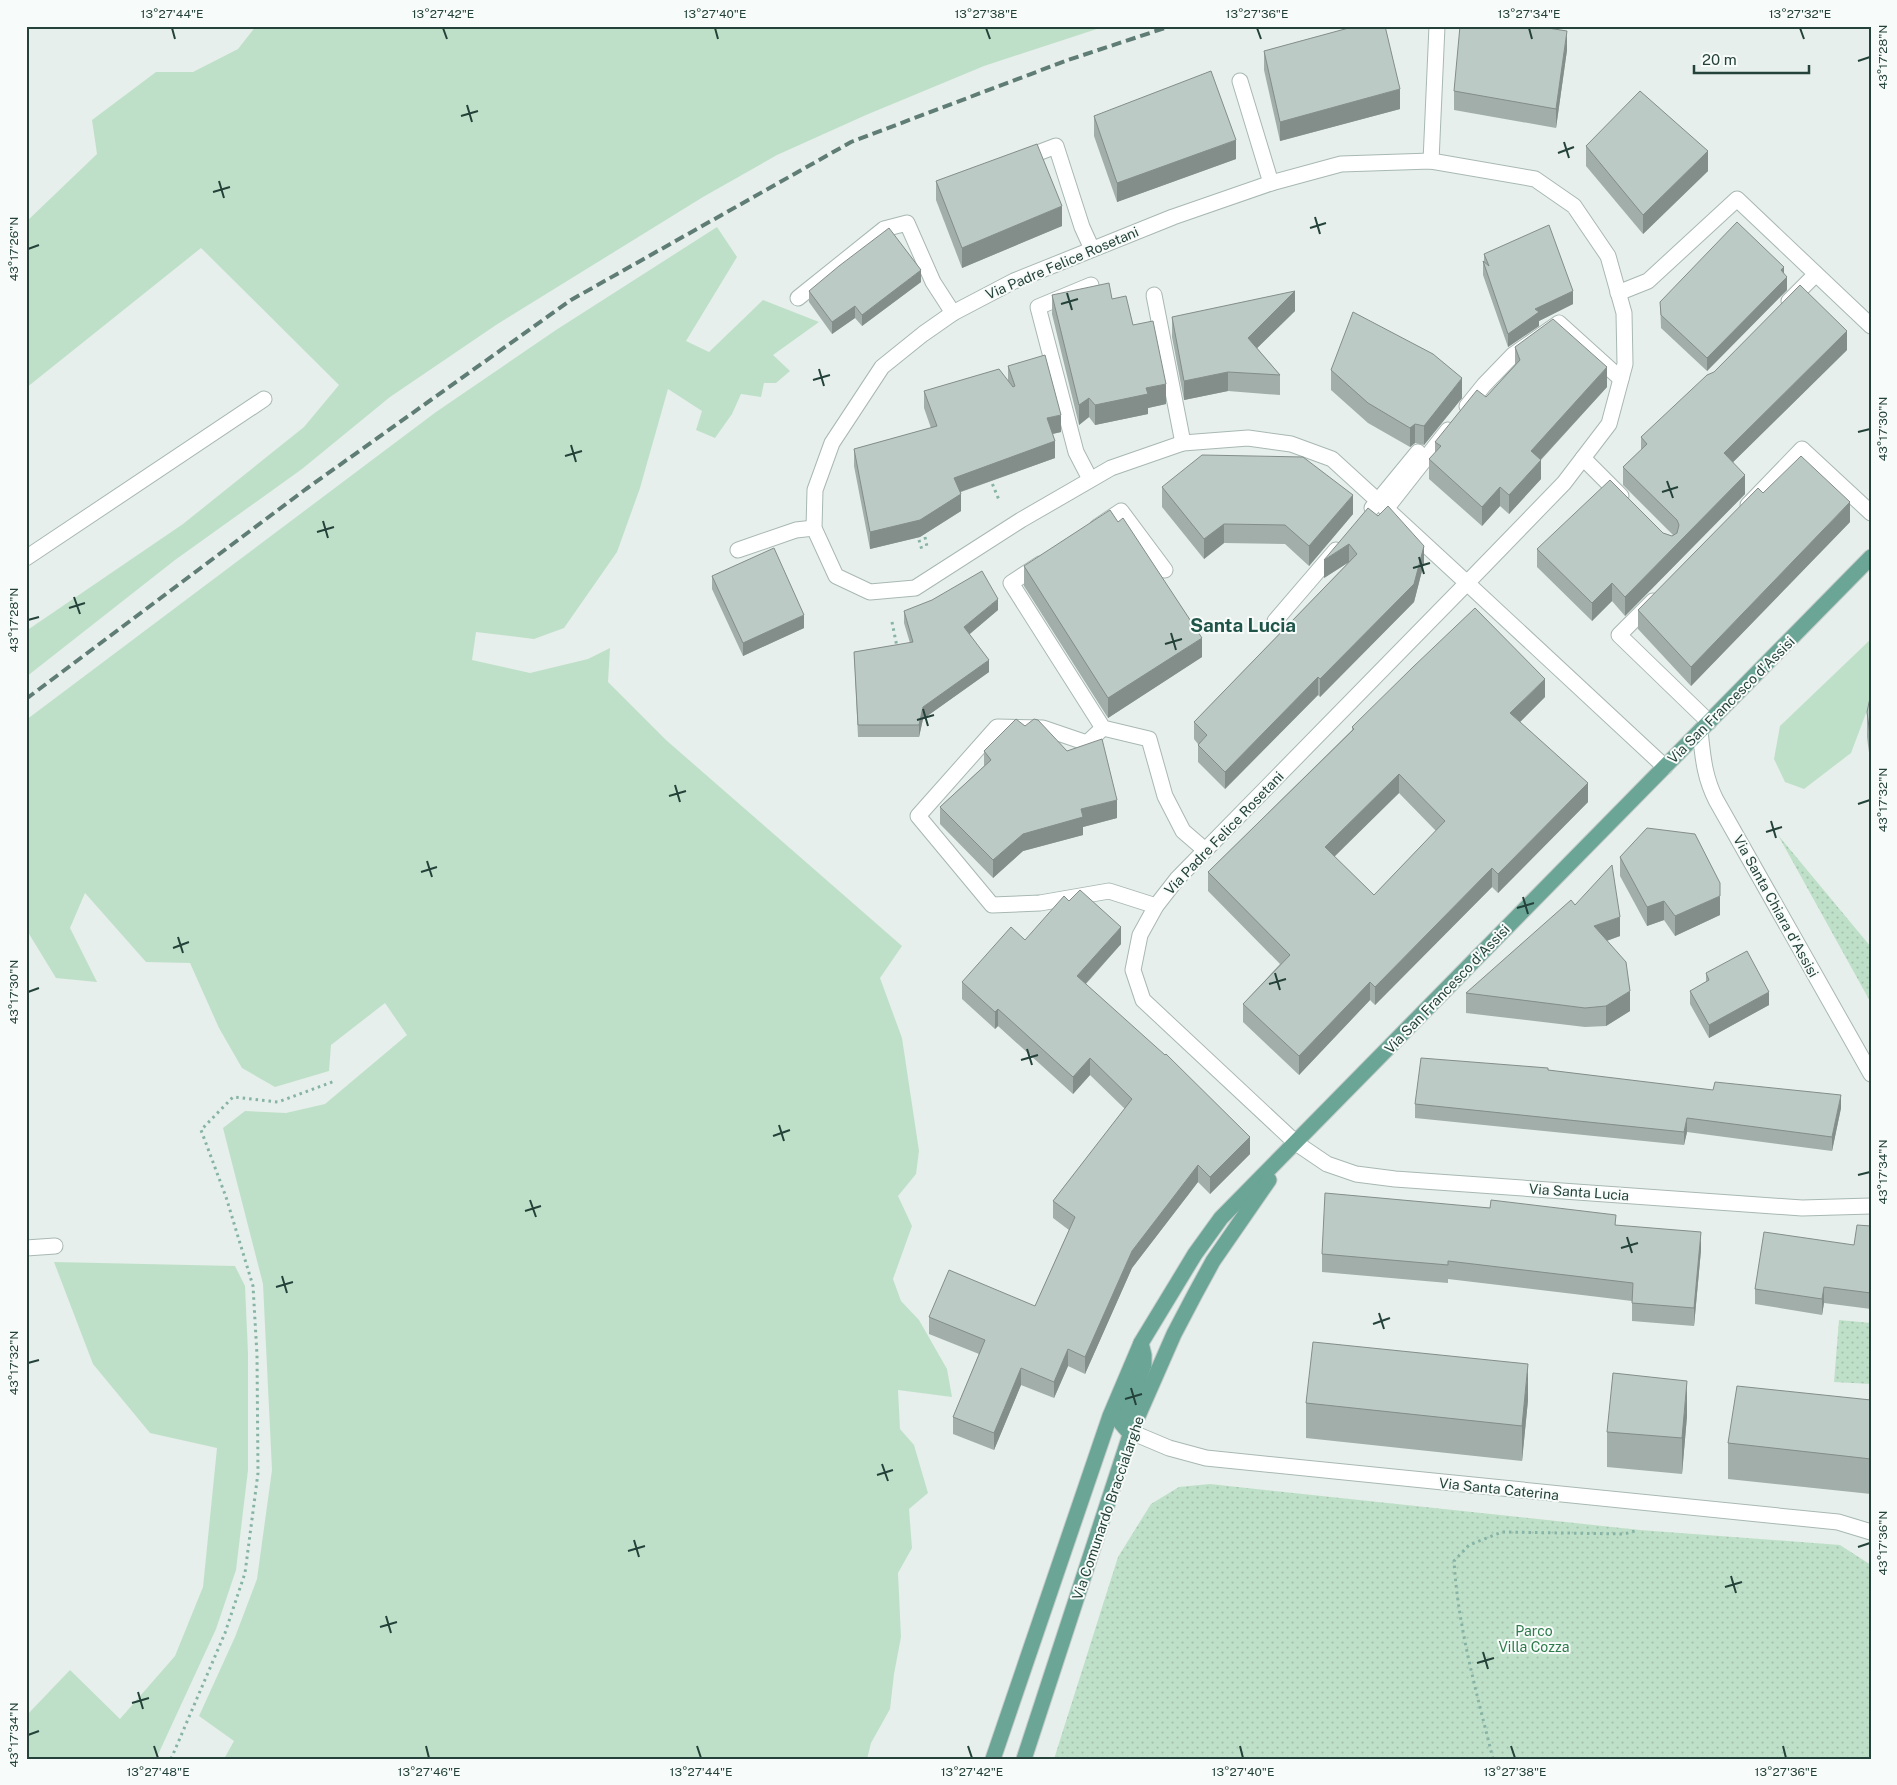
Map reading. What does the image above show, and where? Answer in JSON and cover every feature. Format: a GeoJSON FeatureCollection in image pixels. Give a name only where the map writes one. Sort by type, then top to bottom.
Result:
{"type":"FeatureCollection","features":[{"type":"Feature","properties":{"kind":"main road","name":"Via San Francesco d'Assisi"},"geometry":{"type":"LineString","coordinates":[[1102,1441],[1110,1416],[1141,1343],[1195,1254],[1221,1218],[1871,557]]}},
{"type":"Feature","properties":{"kind":"main road","name":"Via Comunardo Braccialarghe"},"geometry":{"type":"LineString","coordinates":[[1024,1759],[1131,1432],[1174,1334],[1213,1261],[1296,1142]]}},
{"type":"Feature","properties":{"kind":"main road"},"geometry":{"type":"LineString","coordinates":[[1131,1432],[1121,1423],[1144,1365],[1141,1343]]}},
{"type":"Feature","properties":{"kind":"main road","name":"Via Comunardo Braccialarghe"},"geometry":{"type":"LineString","coordinates":[[993,1759],[1102,1441]]}},
{"type":"Feature","properties":{"kind":"street"},"geometry":{"type":"LineString","coordinates":[[1431,161],[1437,26]]}},
{"type":"Feature","properties":{"kind":"street"},"geometry":{"type":"LineString","coordinates":[[1240,81],[1271,183]]}},
{"type":"Feature","properties":{"kind":"street"},"geometry":{"type":"LineString","coordinates":[[1010,163],[1056,146],[1082,227],[1092,250]]}},
{"type":"Feature","properties":{"kind":"street","name":"Via Padre Felice Rosetani"},"geometry":{"type":"LineString","coordinates":[[1296,1142],[1143,1000],[1133,970],[1140,935],[1156,906],[1177,879],[1467,584],[1564,483],[1608,424],[1625,364],[1624,313],[1608,256],[1574,206],[1535,179],[1431,161],[1341,164],[1271,183],[1173,217],[1014,281],[953,312],[882,367],[832,443],[815,490],[814,528],[836,576],[870,592],[915,588],[1020,520],[1111,468],[1183,444],[1248,438],[1291,444],[1332,459],[1382,505],[1467,584],[1665,767]]}},
{"type":"Feature","properties":{"kind":"street"},"geometry":{"type":"LineString","coordinates":[[1618,293],[1648,281],[1737,199],[1871,326]]}},
{"type":"Feature","properties":{"kind":"street"},"geometry":{"type":"LineString","coordinates":[[798,298],[884,229],[907,223],[933,282],[953,312]]}},
{"type":"Feature","properties":{"kind":"street"},"geometry":{"type":"LineString","coordinates":[[1782,308],[1816,274]]}},
{"type":"Feature","properties":{"kind":"street"},"geometry":{"type":"LineString","coordinates":[[1090,479],[1076,452],[1038,307],[1091,285]]}},
{"type":"Feature","properties":{"kind":"street"},"geometry":{"type":"LineString","coordinates":[[1154,295],[1183,444]]}},
{"type":"Feature","properties":{"kind":"street"},"geometry":{"type":"LineString","coordinates":[[1365,516],[1382,505],[1452,420],[1513,355],[1559,323],[1621,379]]}},
{"type":"Feature","properties":{"kind":"street"},"geometry":{"type":"LineString","coordinates":[[26,558],[264,400]]}},
{"type":"Feature","properties":{"kind":"street"},"geometry":{"type":"LineString","coordinates":[[1735,518],[1802,449],[1871,513]]}},
{"type":"Feature","properties":{"kind":"street"},"geometry":{"type":"LineString","coordinates":[[1583,458],[1631,506]]}},
{"type":"Feature","properties":{"kind":"street"},"geometry":{"type":"LineString","coordinates":[[1082,537],[1121,511],[1165,570]]}},
{"type":"Feature","properties":{"kind":"street"},"geometry":{"type":"LineString","coordinates":[[738,550],[796,530],[814,528]]}},
{"type":"Feature","properties":{"kind":"street"},"geometry":{"type":"LineString","coordinates":[[1275,621],[1346,538]]}},
{"type":"Feature","properties":{"kind":"street"},"geometry":{"type":"LineString","coordinates":[[1050,558],[1010,583],[1102,728],[1148,739],[1165,796],[1183,831],[1205,850]]}},
{"type":"Feature","properties":{"kind":"street"},"geometry":{"type":"LineString","coordinates":[[1660,593],[1619,634],[1705,726]]}},
{"type":"Feature","properties":{"kind":"street","name":"Via Santa Chiara d'Assisi"},"geometry":{"type":"LineString","coordinates":[[1705,726],[1703,765],[1708,784],[1871,1074]]}},
{"type":"Feature","properties":{"kind":"street"},"geometry":{"type":"LineString","coordinates":[[1102,728],[1087,743],[1044,728],[997,727],[918,816],[992,904],[1040,903],[1109,891],[1156,906]]}},
{"type":"Feature","properties":{"kind":"street","name":"Via Santa Lucia"},"geometry":{"type":"LineString","coordinates":[[1296,1142],[1327,1164],[1356,1174],[1395,1179],[1802,1208],[1871,1206]]}},
{"type":"Feature","properties":{"kind":"street"},"geometry":{"type":"LineString","coordinates":[[26,1248],[55,1246]]}},
{"type":"Feature","properties":{"kind":"street","name":"Via Santa Caterina"},"geometry":{"type":"LineString","coordinates":[[1131,1432],[1168,1448],[1206,1458],[1838,1522],[1871,1532]]}},
{"type":"Feature","properties":{"kind":"path"},"geometry":{"type":"LineString","coordinates":[[987,470],[1000,503]]}},
{"type":"Feature","properties":{"kind":"path"},"geometry":{"type":"LineString","coordinates":[[892,622],[897,650]]}},
{"type":"Feature","properties":{"kind":"path"},"geometry":{"type":"LineString","coordinates":[[171,1759],[225,1633],[245,1573],[258,1473],[257,1355],[253,1286],[226,1198],[201,1130],[233,1097],[278,1102],[335,1081]]}},
{"type":"Feature","properties":{"kind":"path"},"geometry":{"type":"LineString","coordinates":[[1492,1759],[1469,1661],[1455,1580],[1454,1561],[1469,1545],[1502,1532],[1624,1534],[1640,1530]]}},
{"type":"Feature","properties":{"kind":"green space"},"geometry":{"type":"Polygon","coordinates":[[[256,26],[1106,26],[984,66],[866,115],[777,155],[703,197],[496,325],[390,397],[302,469],[175,560],[26,677],[26,631],[183,524],[304,427],[339,385],[201,248],[26,388],[26,222],[97,154],[92,120],[156,72],[193,72],[238,49],[256,26]]]}},
{"type":"Feature","properties":{"kind":"green space"},"geometry":{"type":"Polygon","coordinates":[[[717,227],[737,257],[686,341],[709,352],[763,300],[819,322],[773,355],[790,371],[776,383],[764,383],[761,397],[741,394],[732,414],[715,438],[696,430],[702,411],[668,389],[640,488],[617,552],[564,628],[534,639],[476,632],[472,660],[530,673],[588,659],[610,648],[608,682],[666,740],[902,946],[880,978],[902,1038],[919,1151],[916,1174],[898,1196],[912,1226],[893,1279],[901,1301],[919,1320],[947,1369],[952,1397],[898,1390],[900,1429],[914,1445],[928,1493],[909,1509],[912,1548],[898,1573],[901,1637],[890,1709],[871,1743],[867,1759],[224,1759],[234,1741],[199,1716],[235,1637],[257,1579],[272,1470],[263,1284],[223,1128],[245,1111],[286,1113],[325,1104],[407,1035],[385,1003],[331,1045],[329,1071],[275,1087],[242,1068],[219,1028],[190,963],[146,962],[85,893],[70,928],[97,982],[56,978],[26,929],[26,720],[436,412],[556,330],[717,227]]]}},
{"type":"Feature","properties":{"kind":"green space"},"geometry":{"type":"Polygon","coordinates":[[[1871,639],[1871,700],[1851,753],[1804,789],[1785,782],[1774,759],[1780,726],[1871,639]]]}},
{"type":"Feature","properties":{"kind":"green space"},"geometry":{"type":"Polygon","coordinates":[[[1778,835],[1871,947],[1871,1003],[1778,835]]]}},
{"type":"Feature","properties":{"kind":"green space"},"geometry":{"type":"Polygon","coordinates":[[[54,1262],[235,1266],[245,1286],[248,1353],[248,1470],[236,1570],[216,1629],[156,1759],[26,1759],[26,1716],[70,1670],[120,1719],[175,1656],[203,1587],[217,1448],[150,1433],[93,1364],[54,1262]]]}},
{"type":"Feature","properties":{"kind":"green space"},"geometry":{"type":"Polygon","coordinates":[[[1839,1320],[1871,1323],[1871,1384],[1834,1382],[1839,1320]]]}},
{"type":"Feature","properties":{"kind":"green space","name":"Parco Villa Cozza"},"geometry":{"type":"Polygon","coordinates":[[[1210,1484],[1640,1530],[1840,1545],[1871,1565],[1871,1759],[1054,1759],[1118,1557],[1151,1504],[1179,1487],[1210,1484]]]}},
{"type":"Feature","properties":{"kind":"building"},"geometry":{"type":"Polygon","coordinates":[[[1356,26],[1385,26],[1400,89],[1280,122],[1264,51],[1356,26]]]}},
{"type":"Feature","properties":{"kind":"building"},"geometry":{"type":"Polygon","coordinates":[[[1460,26],[1535,26],[1567,31],[1556,109],[1454,91],[1460,26]]]}},
{"type":"Feature","properties":{"kind":"building"},"geometry":{"type":"Polygon","coordinates":[[[1211,71],[1236,140],[1117,183],[1094,116],[1211,71]]]}},
{"type":"Feature","properties":{"kind":"building"},"geometry":{"type":"Polygon","coordinates":[[[1640,91],[1708,151],[1643,215],[1586,146],[1640,91]]]}},
{"type":"Feature","properties":{"kind":"building"},"geometry":{"type":"Polygon","coordinates":[[[1037,144],[1062,206],[962,248],[936,181],[1037,144]]]}},
{"type":"Feature","properties":{"kind":"building"},"geometry":{"type":"Polygon","coordinates":[[[1737,222],[1784,267],[1781,270],[1787,277],[1707,358],[1661,315],[1660,302],[1737,222]]]}},
{"type":"Feature","properties":{"kind":"building"},"geometry":{"type":"Polygon","coordinates":[[[1549,225],[1573,291],[1535,309],[1539,312],[1508,334],[1483,261],[1489,266],[1484,254],[1549,225]]]}},
{"type":"Feature","properties":{"kind":"building"},"geometry":{"type":"Polygon","coordinates":[[[889,228],[921,270],[862,315],[855,306],[832,322],[809,291],[889,228]]]}},
{"type":"Feature","properties":{"kind":"building"},"geometry":{"type":"Polygon","coordinates":[[[1109,283],[1112,299],[1126,296],[1133,325],[1153,321],[1166,384],[1146,388],[1148,394],[1095,405],[1089,398],[1079,405],[1052,295],[1109,283]]]}},
{"type":"Feature","properties":{"kind":"building"},"geometry":{"type":"Polygon","coordinates":[[[1800,285],[1847,331],[1724,453],[1745,475],[1625,597],[1612,583],[1592,603],[1537,549],[1610,480],[1663,533],[1672,536],[1677,533],[1679,525],[1677,520],[1623,467],[1647,444],[1641,437],[1707,375],[1714,372],[1800,285]]]}},
{"type":"Feature","properties":{"kind":"building"},"geometry":{"type":"Polygon","coordinates":[[[1295,291],[1248,338],[1280,375],[1228,372],[1184,381],[1172,317],[1295,291]]]}},
{"type":"Feature","properties":{"kind":"building"},"geometry":{"type":"Polygon","coordinates":[[[1353,312],[1433,354],[1462,378],[1424,426],[1415,424],[1410,428],[1368,403],[1331,370],[1353,312]]]}},
{"type":"Feature","properties":{"kind":"building"},"geometry":{"type":"Polygon","coordinates":[[[1553,319],[1607,367],[1531,451],[1541,460],[1509,495],[1500,487],[1482,507],[1429,459],[1441,446],[1435,442],[1477,390],[1486,397],[1520,360],[1515,347],[1553,319]]]}},
{"type":"Feature","properties":{"kind":"building"},"geometry":{"type":"Polygon","coordinates":[[[1045,355],[1061,415],[1047,418],[1055,441],[954,478],[961,494],[920,520],[870,532],[854,449],[937,426],[924,391],[999,369],[1013,387],[1015,386],[1008,366],[1045,355]]]}},
{"type":"Feature","properties":{"kind":"building"},"geometry":{"type":"Polygon","coordinates":[[[1202,455],[1303,457],[1353,495],[1309,546],[1285,525],[1224,524],[1204,539],[1162,487],[1202,455]]]}},
{"type":"Feature","properties":{"kind":"building"},"geometry":{"type":"Polygon","coordinates":[[[1801,456],[1850,502],[1691,667],[1638,610],[1758,488],[1763,493],[1801,456]]]}},
{"type":"Feature","properties":{"kind":"building"},"geometry":{"type":"Polygon","coordinates":[[[1388,506],[1424,546],[1414,584],[1320,679],[1318,677],[1225,772],[1198,745],[1207,735],[1194,722],[1357,554],[1349,544],[1324,560],[1368,508],[1378,516],[1388,506]]]}},
{"type":"Feature","properties":{"kind":"building"},"geometry":{"type":"Polygon","coordinates":[[[1110,510],[1118,522],[1123,518],[1202,638],[1108,698],[1024,566],[1110,510]]]}},
{"type":"Feature","properties":{"kind":"building"},"geometry":{"type":"Polygon","coordinates":[[[774,548],[804,615],[743,643],[712,576],[774,548]]]}},
{"type":"Feature","properties":{"kind":"building"},"geometry":{"type":"Polygon","coordinates":[[[982,571],[998,599],[964,627],[989,660],[923,707],[919,725],[858,725],[854,652],[913,642],[904,611],[932,600],[982,571]]]}},
{"type":"Feature","properties":{"kind":"building"},"geometry":{"type":"Polygon","coordinates":[[[1475,608],[1545,679],[1510,713],[1588,783],[1498,874],[1492,868],[1375,987],[1370,982],[1299,1056],[1243,1004],[1290,955],[1208,872],[1354,729],[1352,727],[1475,608]],[[1399,774],[1325,847],[1374,895],[1445,821],[1399,774]]]}},
{"type":"Feature","properties":{"kind":"building"},"geometry":{"type":"Polygon","coordinates":[[[1871,693],[1871,743],[1867,712],[1871,693]]]}},
{"type":"Feature","properties":{"kind":"building"},"geometry":{"type":"Polygon","coordinates":[[[1016,719],[1025,726],[1034,719],[1038,720],[1067,751],[1102,739],[1117,800],[1081,809],[1083,817],[1023,834],[993,860],[940,807],[991,760],[984,751],[1016,719]]]}},
{"type":"Feature","properties":{"kind":"building"},"geometry":{"type":"Polygon","coordinates":[[[1647,828],[1695,834],[1720,883],[1720,896],[1675,916],[1664,901],[1647,907],[1620,857],[1647,828]]]}},
{"type":"Feature","properties":{"kind":"building"},"geometry":{"type":"Polygon","coordinates":[[[1612,865],[1620,917],[1594,926],[1626,962],[1630,991],[1606,1006],[1585,1008],[1466,993],[1571,900],[1575,905],[1612,865]]]}},
{"type":"Feature","properties":{"kind":"building"},"geometry":{"type":"Polygon","coordinates":[[[1080,890],[1121,927],[1077,976],[1166,1054],[1250,1137],[1210,1177],[1198,1165],[1132,1251],[1085,1357],[1068,1349],[1054,1382],[1021,1368],[994,1433],[953,1417],[985,1340],[929,1317],[949,1270],[1035,1306],[1075,1217],[1053,1201],[1132,1099],[1090,1058],[1073,1077],[998,1009],[995,1012],[962,982],[1011,927],[1025,940],[1064,896],[1069,901],[1080,890]]]}},
{"type":"Feature","properties":{"kind":"building"},"geometry":{"type":"Polygon","coordinates":[[[1747,951],[1769,992],[1709,1025],[1690,991],[1709,980],[1706,973],[1747,951]]]}},
{"type":"Feature","properties":{"kind":"building"},"geometry":{"type":"Polygon","coordinates":[[[1421,1058],[1548,1068],[1548,1070],[1713,1090],[1715,1082],[1841,1095],[1832,1137],[1687,1118],[1684,1132],[1415,1104],[1421,1058]]]}},
{"type":"Feature","properties":{"kind":"building"},"geometry":{"type":"Polygon","coordinates":[[[1325,1193],[1490,1208],[1491,1200],[1616,1215],[1615,1225],[1701,1232],[1694,1308],[1632,1303],[1633,1283],[1448,1261],[1448,1265],[1322,1254],[1325,1193]]]}},
{"type":"Feature","properties":{"kind":"building"},"geometry":{"type":"Polygon","coordinates":[[[1857,1225],[1871,1226],[1871,1293],[1824,1287],[1822,1299],[1755,1289],[1764,1232],[1854,1245],[1857,1225]]]}},
{"type":"Feature","properties":{"kind":"building"},"geometry":{"type":"Polygon","coordinates":[[[1313,1342],[1528,1364],[1522,1426],[1306,1403],[1313,1342]]]}},
{"type":"Feature","properties":{"kind":"building"},"geometry":{"type":"Polygon","coordinates":[[[1613,1373],[1687,1381],[1682,1438],[1607,1432],[1613,1373]]]}},
{"type":"Feature","properties":{"kind":"building"},"geometry":{"type":"Polygon","coordinates":[[[1737,1386],[1871,1400],[1871,1459],[1728,1443],[1737,1386]]]}},
{"type":"Feature","properties":{"kind":"railway"},"geometry":{"type":"LineString","coordinates":[[26,699],[306,489],[571,300],[851,142],[1068,60],[1171,26]]}},
{"type":"Feature","properties":{"kind":"district","name":"Santa Lucia"},"geometry":{"type":"Point","coordinates":[1243,625]}}]}
